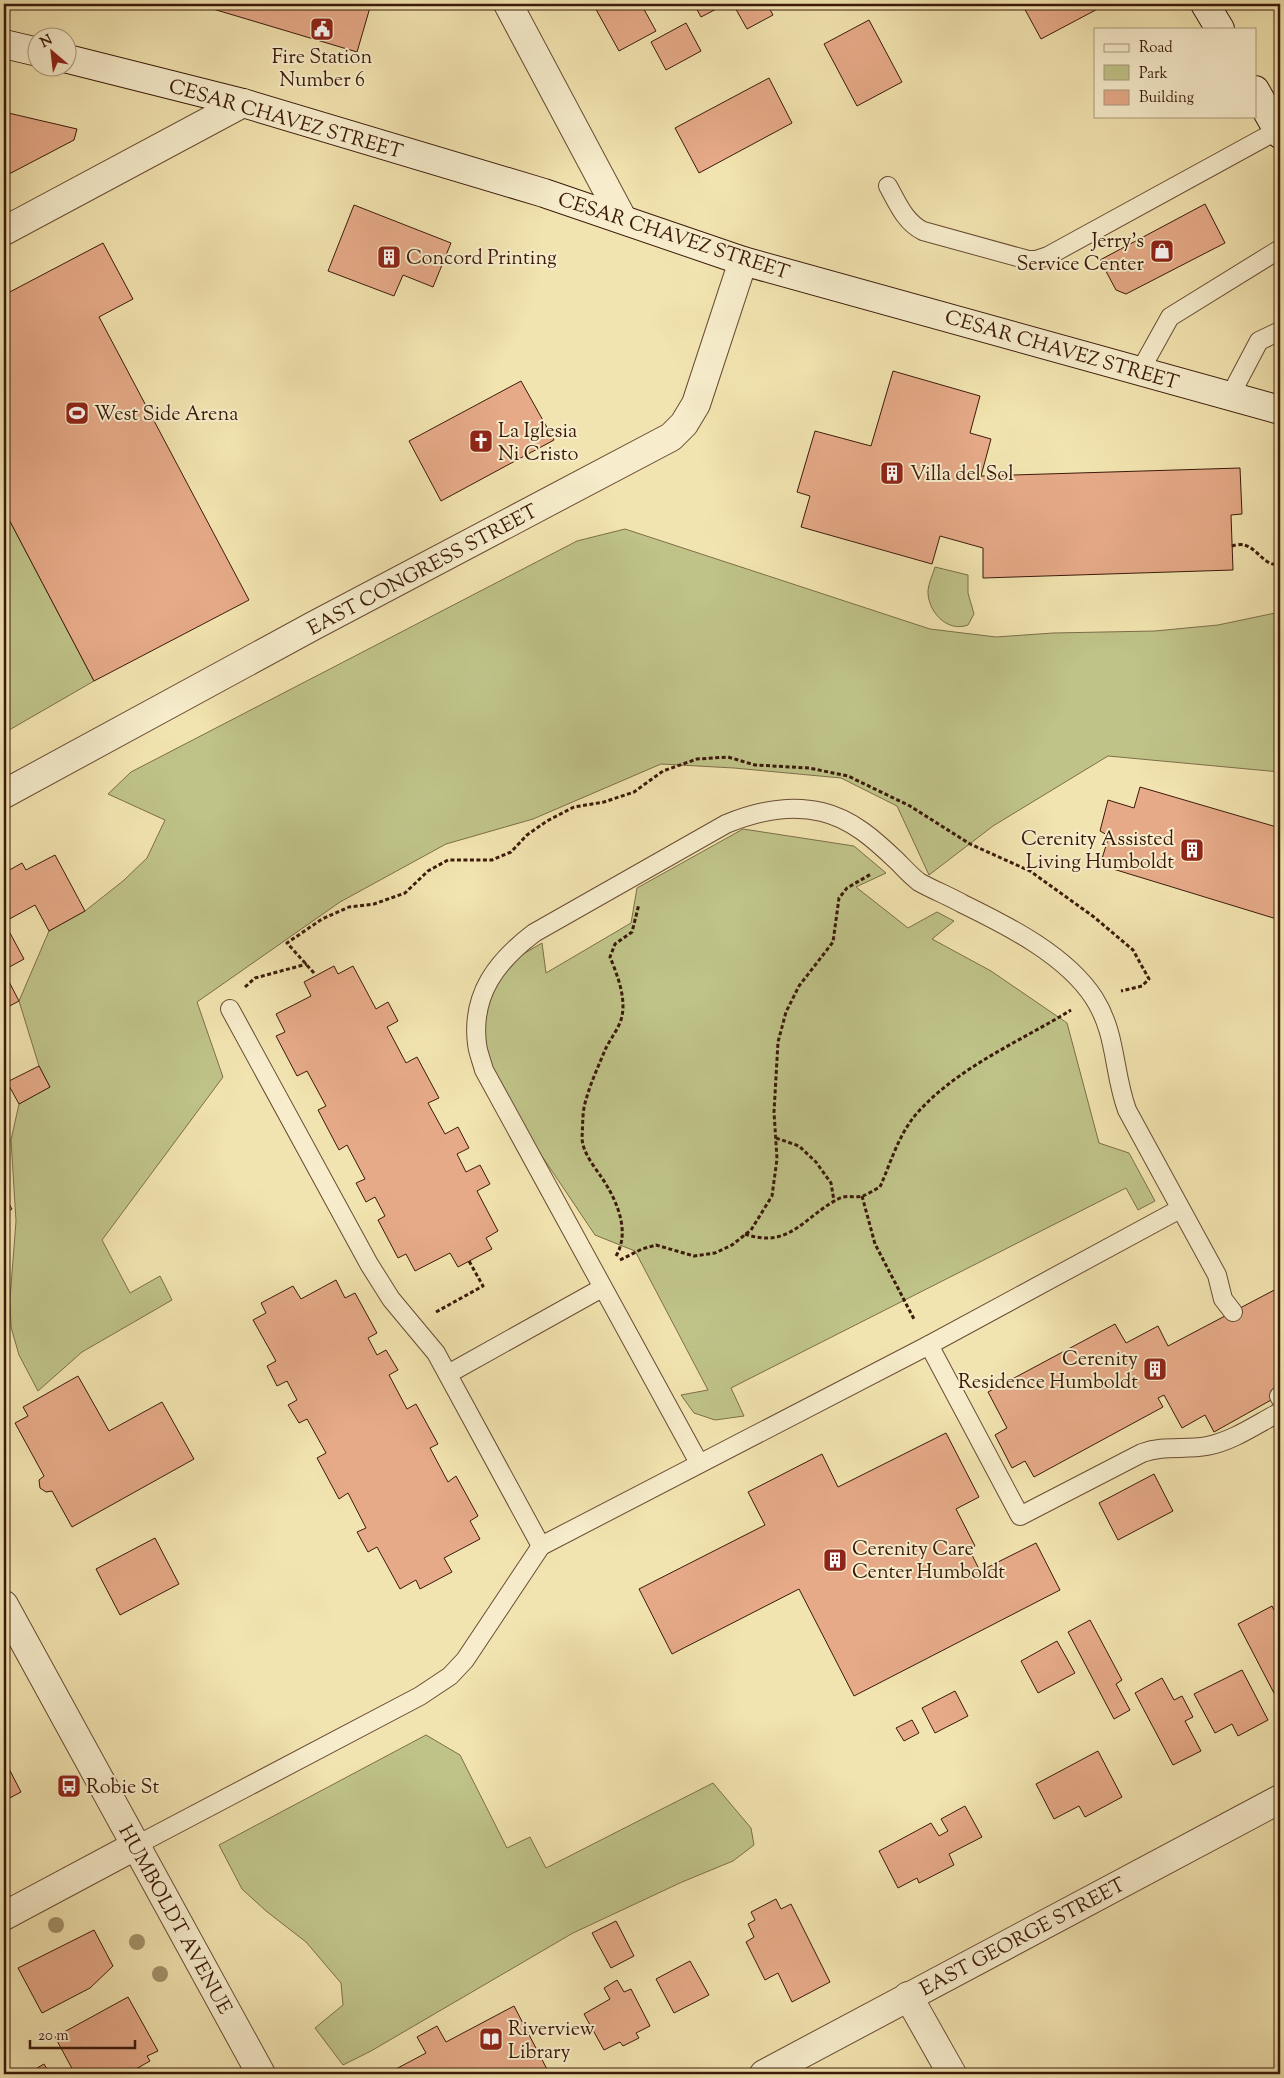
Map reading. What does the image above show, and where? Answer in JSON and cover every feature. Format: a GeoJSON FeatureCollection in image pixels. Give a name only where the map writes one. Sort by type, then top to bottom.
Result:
{"type":"FeatureCollection","features":[{"type":"Feature","properties":{"kind":"street"},"geometry":{"type":"LineString","coordinates":[[508,4],[622,218]]}},
{"type":"Feature","properties":{"kind":"street"},"geometry":{"type":"LineString","coordinates":[[1205,4],[1219,28]]}},
{"type":"Feature","properties":{"kind":"street"},"geometry":{"type":"LineString","coordinates":[[4,44],[28,50]]}},
{"type":"Feature","properties":{"kind":"street","name":"CESAR CHAVEZ STREET"},"geometry":{"type":"LineString","coordinates":[[78,62],[243,103],[622,218],[743,260],[1280,410]]}},
{"type":"Feature","properties":{"kind":"street"},"geometry":{"type":"LineString","coordinates":[[1256,92],[1278,125]]}},
{"type":"Feature","properties":{"kind":"street"},"geometry":{"type":"LineString","coordinates":[[4,231],[243,103]]}},
{"type":"Feature","properties":{"kind":"street","name":"EAST CONGRESS STREET"},"geometry":{"type":"LineString","coordinates":[[4,794],[314,626],[671,437],[684,424],[696,404],[743,260]]}},
{"type":"Feature","properties":{"kind":"street","name":"HUMBOLDT AVENUE"},"geometry":{"type":"LineString","coordinates":[[4,1606],[261,2074]]}},
{"type":"Feature","properties":{"kind":"street","name":"EAST GEORGE STREET"},"geometry":{"type":"LineString","coordinates":[[764,2074],[1280,1799]]}},
{"type":"Feature","properties":{"kind":"street"},"geometry":{"type":"LineString","coordinates":[[4,1916],[135,1846]]}},
{"type":"Feature","properties":{"kind":"street"},"geometry":{"type":"LineString","coordinates":[[908,1996],[952,2074]]}},
{"type":"Feature","properties":{"kind":"lane"},"geometry":{"type":"LineString","coordinates":[[888,186],[907,219],[918,229],[1028,260],[1036,260],[1048,256],[1278,125]]}},
{"type":"Feature","properties":{"kind":"lane"},"geometry":{"type":"LineString","coordinates":[[1140,371],[1170,317],[1280,248]]}},
{"type":"Feature","properties":{"kind":"lane"},"geometry":{"type":"LineString","coordinates":[[1230,396],[1259,341],[1280,331]]}},
{"type":"Feature","properties":{"kind":"lane"},"geometry":{"type":"LineString","coordinates":[[700,1463],[484,1070],[477,1044],[478,1015],[482,994],[494,971],[512,950],[534,933],[726,824],[748,815],[776,810],[821,812],[843,820],[862,830],[918,881],[1020,934],[1064,964],[1094,998],[1109,1028],[1122,1096],[1127,1110],[1217,1275],[1223,1299],[1239,1309]]}},
{"type":"Feature","properties":{"kind":"lane"},"geometry":{"type":"LineString","coordinates":[[230,1009],[373,1271],[391,1299],[436,1353],[542,1546]]}},
{"type":"Feature","properties":{"kind":"lane"},"geometry":{"type":"LineString","coordinates":[[135,1846],[404,1705],[439,1684],[465,1660],[542,1546],[929,1344],[1180,1210]]}},
{"type":"Feature","properties":{"kind":"lane"},"geometry":{"type":"LineString","coordinates":[[448,1374],[598,1280]]}},
{"type":"Feature","properties":{"kind":"lane"},"geometry":{"type":"LineString","coordinates":[[929,1344],[1020,1516],[1155,1448],[1192,1448],[1228,1439],[1280,1402]]}},
{"type":"Feature","properties":{"kind":"path"},"geometry":{"type":"LineString","coordinates":[[1232,546],[1244,545],[1267,562],[1280,564]]}},
{"type":"Feature","properties":{"kind":"path"},"geometry":{"type":"LineString","coordinates":[[314,973],[287,942],[322,919],[350,907],[374,904],[405,893],[428,871],[448,860],[492,860],[511,852],[527,835],[547,821],[574,807],[604,802],[634,792],[663,771],[697,758],[728,757],[755,765],[809,768],[848,776],[910,806],[970,844],[1030,871],[1094,917],[1133,950],[1149,979],[1142,986],[1094,998],[1020,1038],[974,1067],[939,1093],[918,1113],[900,1139],[880,1187],[862,1196],[842,1197],[823,1208],[804,1224],[776,1239],[756,1238],[745,1234]]}},
{"type":"Feature","properties":{"kind":"path"},"geometry":{"type":"LineString","coordinates":[[611,1265],[642,1249],[656,1245],[694,1256],[715,1253],[732,1245],[751,1230],[772,1196],[777,1159],[774,1112],[778,1042],[786,1012],[799,986],[833,942],[839,898],[846,888],[877,871],[890,854]]}},
{"type":"Feature","properties":{"kind":"path"},"geometry":{"type":"LineString","coordinates":[[598,1280],[611,1265],[621,1248],[623,1230],[617,1206],[604,1180],[589,1159],[582,1142],[585,1100],[604,1052],[622,1016],[622,996],[617,973],[610,957],[615,944],[632,932],[641,897]]}},
{"type":"Feature","properties":{"kind":"path"},"geometry":{"type":"LineString","coordinates":[[240,992],[255,978],[307,964]]}},
{"type":"Feature","properties":{"kind":"path"},"geometry":{"type":"LineString","coordinates":[[776,1138],[799,1146],[816,1162],[831,1183],[834,1202]]}},
{"type":"Feature","properties":{"kind":"path"},"geometry":{"type":"LineString","coordinates":[[862,1196],[875,1244],[904,1301],[929,1344]]}},
{"type":"Feature","properties":{"kind":"path"},"geometry":{"type":"LineString","coordinates":[[435,1312],[483,1286],[468,1261]]}},
{"type":"Feature","properties":{"kind":"green space"},"geometry":{"type":"Polygon","coordinates":[[[4,510],[94,681],[4,733],[4,510]]]}},
{"type":"Feature","properties":{"kind":"green space"},"geometry":{"type":"Polygon","coordinates":[[[625,529],[930,629],[996,637],[1053,633],[1155,631],[1218,625],[1280,612],[1280,772],[1108,756],[993,826],[929,875],[897,806],[841,778],[734,768],[661,764],[533,819],[446,844],[340,902],[197,1002],[223,1077],[102,1240],[130,1293],[160,1276],[172,1300],[82,1352],[38,1391],[19,1355],[11,1327],[10,1299],[16,1221],[11,1140],[19,1104],[50,1087],[39,1066],[19,1001],[49,931],[85,911],[123,881],[147,858],[165,820],[108,794],[131,772],[577,541],[625,529]]]}},
{"type":"Feature","properties":{"kind":"green space"},"geometry":{"type":"Polygon","coordinates":[[[935,567],[968,575],[968,593],[974,614],[968,625],[960,627],[946,623],[931,605],[928,590],[935,567]]]}},
{"type":"Feature","properties":{"kind":"green space"},"geometry":{"type":"Polygon","coordinates":[[[743,829],[854,846],[886,873],[856,887],[908,928],[937,912],[954,921],[932,939],[991,971],[1067,1023],[1099,1143],[1129,1153],[1155,1201],[1138,1210],[1126,1188],[731,1388],[744,1416],[715,1420],[694,1413],[681,1395],[708,1390],[635,1251],[595,1235],[484,1070],[477,1044],[494,971],[542,943],[546,973],[631,923],[637,888],[743,829]]]}},
{"type":"Feature","properties":{"kind":"green space"},"geometry":{"type":"Polygon","coordinates":[[[426,1735],[460,1755],[507,1848],[530,1837],[546,1868],[713,1783],[751,1828],[754,1845],[733,1861],[682,1882],[573,1933],[371,2051],[343,2065],[315,2028],[343,2005],[341,1983],[306,1942],[266,1911],[242,1889],[219,1845],[426,1735]]]}},
{"type":"Feature","properties":{"kind":"building","name":"Fire Station Number 6"},"geometry":{"type":"Polygon","coordinates":[[[201,4],[371,4],[357,52],[201,4]]]}},
{"type":"Feature","properties":{"kind":"building"},"geometry":{"type":"Polygon","coordinates":[[[593,4],[641,4],[656,31],[619,51],[593,4]]]}},
{"type":"Feature","properties":{"kind":"building"},"geometry":{"type":"Polygon","coordinates":[[[694,4],[726,4],[701,17],[694,4]]]}},
{"type":"Feature","properties":{"kind":"building"},"geometry":{"type":"Polygon","coordinates":[[[733,4],[767,4],[773,15],[747,29],[733,4]]]}},
{"type":"Feature","properties":{"kind":"building"},"geometry":{"type":"Polygon","coordinates":[[[1022,4],[1107,4],[1041,39],[1022,4]]]}},
{"type":"Feature","properties":{"kind":"building"},"geometry":{"type":"Polygon","coordinates":[[[869,20],[902,82],[857,106],[824,44],[869,20]]]}},
{"type":"Feature","properties":{"kind":"building"},"geometry":{"type":"Polygon","coordinates":[[[686,23],[701,51],[666,70],[651,42],[686,23]]]}},
{"type":"Feature","properties":{"kind":"building"},"geometry":{"type":"Polygon","coordinates":[[[769,78],[792,123],[699,173],[675,128],[769,78]]]}},
{"type":"Feature","properties":{"kind":"building"},"geometry":{"type":"Polygon","coordinates":[[[4,112],[77,129],[74,140],[11,173],[4,171],[4,112]]]}},
{"type":"Feature","properties":{"kind":"building","name":"Jerry's Service Center"},"geometry":{"type":"Polygon","coordinates":[[[1205,204],[1225,243],[1126,294],[1116,290],[1100,260],[1205,204]]]}},
{"type":"Feature","properties":{"kind":"building","name":"Concord Printing"},"geometry":{"type":"Polygon","coordinates":[[[354,205],[451,243],[433,287],[403,275],[394,296],[328,271],[354,205]]]}},
{"type":"Feature","properties":{"kind":"building","name":"West Side Arena"},"geometry":{"type":"Polygon","coordinates":[[[103,243],[133,299],[99,317],[249,600],[94,681],[4,510],[4,295],[103,243]]]}},
{"type":"Feature","properties":{"kind":"building","name":"Villa del Sol"},"geometry":{"type":"Polygon","coordinates":[[[893,371],[980,396],[970,433],[991,439],[981,476],[1240,468],[1242,514],[1231,515],[1233,570],[983,578],[983,548],[940,536],[932,564],[801,527],[810,496],[797,492],[815,431],[871,446],[893,371]]]}},
{"type":"Feature","properties":{"kind":"building","name":"La Iglesia Ni Cristo"},"geometry":{"type":"Polygon","coordinates":[[[521,381],[554,440],[441,501],[409,441],[521,381]]]}},
{"type":"Feature","properties":{"kind":"building","name":"Cerenity Assisted Living Humboldt"},"geometry":{"type":"Polygon","coordinates":[[[1140,787],[1280,828],[1280,920],[1100,865],[1109,836],[1100,831],[1108,800],[1134,808],[1140,787]]]}},
{"type":"Feature","properties":{"kind":"building"},"geometry":{"type":"Polygon","coordinates":[[[55,855],[85,911],[49,931],[35,905],[4,922],[4,873],[22,863],[26,870],[55,855]]]}},
{"type":"Feature","properties":{"kind":"building"},"geometry":{"type":"Polygon","coordinates":[[[4,922],[24,959],[4,970],[4,922]]]}},
{"type":"Feature","properties":{"kind":"building"},"geometry":{"type":"Polygon","coordinates":[[[334,966],[338,974],[353,966],[376,1009],[388,1002],[398,1021],[387,1027],[406,1063],[417,1057],[439,1098],[428,1103],[445,1134],[458,1127],[469,1148],[457,1154],[466,1172],[480,1165],[490,1184],[477,1191],[498,1231],[486,1238],[492,1249],[458,1267],[450,1253],[415,1271],[406,1254],[398,1258],[378,1220],[385,1216],[375,1197],[366,1202],[356,1183],[365,1179],[347,1145],[339,1150],[318,1110],[326,1106],[307,1071],[297,1076],[276,1036],[285,1032],[276,1014],[311,996],[304,982],[334,966]]]}},
{"type":"Feature","properties":{"kind":"building"},"geometry":{"type":"Polygon","coordinates":[[[4,972],[19,1001],[4,1009],[4,972]]]}},
{"type":"Feature","properties":{"kind":"building"},"geometry":{"type":"Polygon","coordinates":[[[39,1066],[50,1087],[19,1104],[7,1082],[39,1066]]]}},
{"type":"Feature","properties":{"kind":"building"},"geometry":{"type":"Polygon","coordinates":[[[4,1195],[12,1209],[4,1214],[4,1195]]]}},
{"type":"Feature","properties":{"kind":"building"},"geometry":{"type":"Polygon","coordinates":[[[336,1280],[345,1298],[355,1293],[377,1333],[368,1338],[377,1355],[386,1350],[398,1370],[389,1375],[407,1409],[416,1404],[438,1444],[430,1448],[448,1482],[456,1476],[478,1516],[470,1521],[480,1539],[444,1558],[452,1572],[420,1589],[416,1580],[400,1589],[377,1547],[368,1552],[357,1532],[366,1528],[348,1493],[339,1499],[317,1458],[326,1453],[307,1419],[299,1423],[288,1405],[297,1400],[287,1381],[277,1386],[267,1366],[276,1361],[253,1320],[266,1313],[261,1303],[293,1286],[301,1299],[336,1280]]]}},
{"type":"Feature","properties":{"kind":"building","name":"Cerenity Residence Humboldt"},"geometry":{"type":"Polygon","coordinates":[[[1280,1287],[1280,1395],[1214,1432],[1205,1415],[1182,1428],[1164,1395],[1158,1398],[1163,1407],[1034,1477],[1025,1461],[1012,1468],[995,1435],[1007,1428],[988,1392],[1115,1324],[1126,1343],[1158,1326],[1168,1346],[1280,1287]]]}},
{"type":"Feature","properties":{"kind":"building"},"geometry":{"type":"Polygon","coordinates":[[[78,1376],[109,1431],[162,1402],[194,1459],[72,1527],[52,1491],[46,1492],[40,1488],[39,1480],[44,1476],[15,1423],[28,1416],[23,1407],[78,1376]]]}},
{"type":"Feature","properties":{"kind":"building","name":"Cerenity Care Center Humboldt"},"geometry":{"type":"Polygon","coordinates":[[[946,1433],[979,1497],[956,1509],[975,1546],[969,1549],[980,1571],[1036,1543],[1060,1590],[854,1696],[799,1589],[672,1654],[639,1589],[765,1525],[748,1492],[822,1454],[838,1487],[946,1433]]]}},
{"type":"Feature","properties":{"kind":"building"},"geometry":{"type":"Polygon","coordinates":[[[1154,1474],[1173,1511],[1118,1540],[1099,1503],[1154,1474]]]}},
{"type":"Feature","properties":{"kind":"building"},"geometry":{"type":"Polygon","coordinates":[[[155,1538],[179,1584],[120,1615],[96,1569],[155,1538]]]}},
{"type":"Feature","properties":{"kind":"building"},"geometry":{"type":"Polygon","coordinates":[[[1272,1606],[1280,1621],[1280,1692],[1275,1695],[1238,1624],[1272,1606]]]}},
{"type":"Feature","properties":{"kind":"building"},"geometry":{"type":"Polygon","coordinates":[[[1090,1620],[1122,1680],[1116,1684],[1130,1710],[1114,1719],[1068,1632],[1090,1620]]]}},
{"type":"Feature","properties":{"kind":"building"},"geometry":{"type":"Polygon","coordinates":[[[1057,1641],[1075,1673],[1038,1693],[1021,1661],[1057,1641]]]}},
{"type":"Feature","properties":{"kind":"building"},"geometry":{"type":"Polygon","coordinates":[[[1242,1670],[1268,1720],[1238,1736],[1232,1724],[1215,1733],[1194,1694],[1242,1670]]]}},
{"type":"Feature","properties":{"kind":"building"},"geometry":{"type":"Polygon","coordinates":[[[1162,1678],[1174,1700],[1182,1696],[1193,1717],[1185,1721],[1201,1751],[1173,1765],[1135,1693],[1162,1678]]]}},
{"type":"Feature","properties":{"kind":"building"},"geometry":{"type":"Polygon","coordinates":[[[955,1691],[968,1716],[935,1733],[922,1708],[955,1691]]]}},
{"type":"Feature","properties":{"kind":"building"},"geometry":{"type":"Polygon","coordinates":[[[912,1720],[919,1733],[904,1741],[896,1728],[912,1720]]]}},
{"type":"Feature","properties":{"kind":"building"},"geometry":{"type":"Polygon","coordinates":[[[1098,1751],[1122,1797],[1085,1817],[1079,1806],[1054,1819],[1036,1784],[1098,1751]]]}},
{"type":"Feature","properties":{"kind":"building"},"geometry":{"type":"Polygon","coordinates":[[[4,1759],[21,1792],[4,1801],[4,1759]]]}},
{"type":"Feature","properties":{"kind":"building"},"geometry":{"type":"Polygon","coordinates":[[[965,1806],[982,1837],[949,1854],[954,1865],[919,1883],[917,1878],[898,1888],[879,1851],[931,1823],[939,1836],[948,1831],[941,1819],[965,1806]]]}},
{"type":"Feature","properties":{"kind":"building"},"geometry":{"type":"Polygon","coordinates":[[[776,1899],[781,1909],[791,1904],[830,1982],[792,2002],[778,1973],[765,1980],[746,1942],[754,1937],[748,1924],[755,1920],[751,1912],[776,1899]]]}},
{"type":"Feature","properties":{"kind":"building"},"geometry":{"type":"Polygon","coordinates":[[[616,1921],[634,1956],[611,1968],[592,1933],[616,1921]]]}},
{"type":"Feature","properties":{"kind":"building"},"geometry":{"type":"Polygon","coordinates":[[[94,1930],[113,1966],[90,1988],[42,2013],[18,1968],[94,1930]]]}},
{"type":"Feature","properties":{"kind":"building"},"geometry":{"type":"Polygon","coordinates":[[[690,1961],[709,1995],[674,2013],[656,1979],[690,1961]]]}},
{"type":"Feature","properties":{"kind":"building"},"geometry":{"type":"Polygon","coordinates":[[[617,1980],[624,1992],[631,1989],[650,2026],[636,2033],[639,2038],[623,2046],[620,2042],[604,2050],[584,2014],[610,1999],[604,1988],[617,1980]]]}},
{"type":"Feature","properties":{"kind":"building"},"geometry":{"type":"Polygon","coordinates":[[[128,1997],[158,2051],[147,2056],[150,2061],[127,2074],[75,2074],[55,2037],[128,1997]]]}},
{"type":"Feature","properties":{"kind":"building","name":"Riverview Library"},"geometry":{"type":"Polygon","coordinates":[[[514,2006],[549,2073],[396,2074],[394,2070],[426,2053],[417,2037],[437,2026],[446,2042],[514,2006]]]}},
{"type":"Feature","properties":{"kind":"building"},"geometry":{"type":"Polygon","coordinates":[[[44,2064],[50,2074],[27,2074],[44,2064]]]}},
{"type":"Feature","properties":{"kind":"place","name":"Fire Station Number 6"},"geometry":{"type":"Point","coordinates":[322,29]}},
{"type":"Feature","properties":{"kind":"place","name":"Jerry's Service Center"},"geometry":{"type":"Point","coordinates":[1162,251]}},
{"type":"Feature","properties":{"kind":"place","name":"Concord Printing"},"geometry":{"type":"Point","coordinates":[389,257]}},
{"type":"Feature","properties":{"kind":"place","name":"West Side Arena"},"geometry":{"type":"Point","coordinates":[77,413]}},
{"type":"Feature","properties":{"kind":"place","name":"La Iglesia Ni Cristo"},"geometry":{"type":"Point","coordinates":[481,441]}},
{"type":"Feature","properties":{"kind":"place","name":"Villa del Sol"},"geometry":{"type":"Point","coordinates":[892,473]}},
{"type":"Feature","properties":{"kind":"place","name":"Cerenity Assisted Living Humboldt"},"geometry":{"type":"Point","coordinates":[1192,850]}},
{"type":"Feature","properties":{"kind":"place","name":"Cerenity Residence Humboldt"},"geometry":{"type":"Point","coordinates":[1155,1369]}},
{"type":"Feature","properties":{"kind":"place","name":"Cerenity Care Center Humboldt"},"geometry":{"type":"Point","coordinates":[835,1560]}},
{"type":"Feature","properties":{"kind":"place","name":"Robie St"},"geometry":{"type":"Point","coordinates":[69,1786]}},
{"type":"Feature","properties":{"kind":"place","name":"Riverview Library"},"geometry":{"type":"Point","coordinates":[491,2039]}}]}
